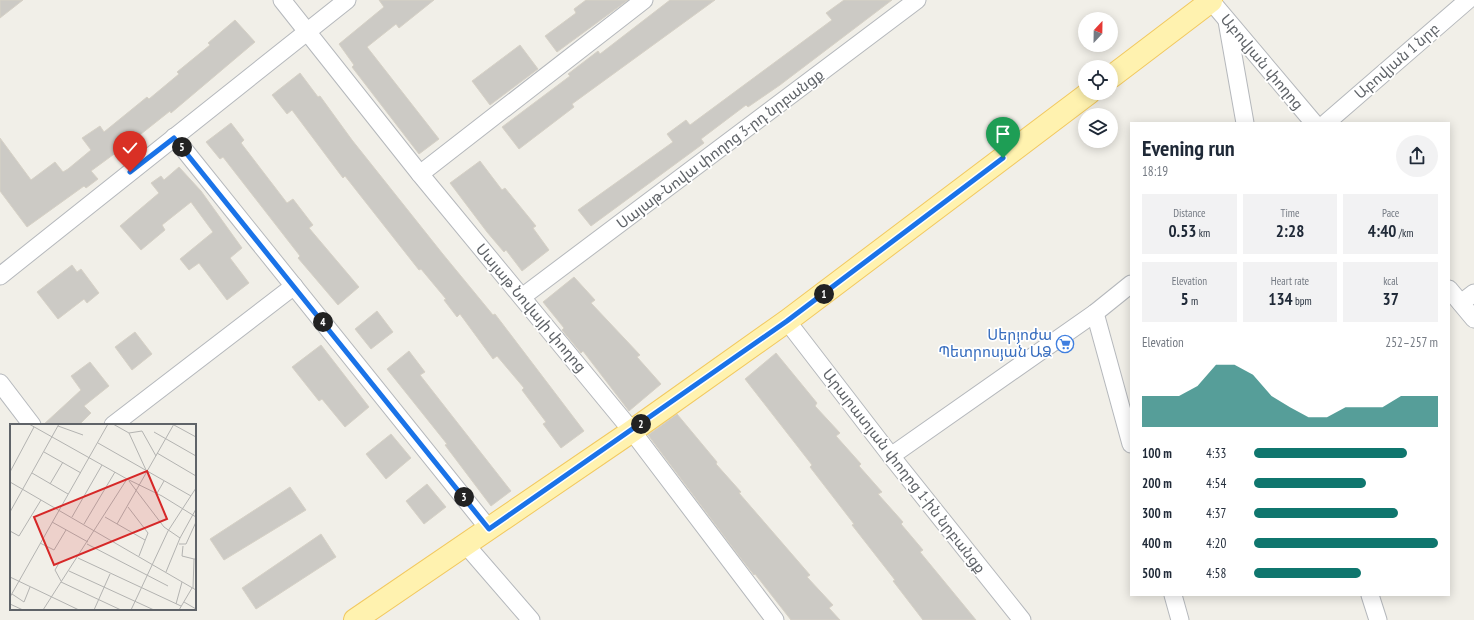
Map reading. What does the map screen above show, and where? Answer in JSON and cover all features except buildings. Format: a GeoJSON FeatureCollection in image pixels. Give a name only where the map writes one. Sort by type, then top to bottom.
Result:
{"type":"FeatureCollection","features":[{"type":"Feature","properties":{"kind":"main road"},"geometry":{"type":"LineString","coordinates":[[1118,72],[1210,1]]}},
{"type":"Feature","properties":{"kind":"main road"},"geometry":{"type":"LineString","coordinates":[[355,620],[632,431],[787,321],[1080,100]]}},
{"type":"Feature","properties":{"kind":"street","name":"Սայաթ Նովայի փողոց"},"geometry":{"type":"LineString","coordinates":[[282,0],[420,174],[632,431],[775,620]]}},
{"type":"Feature","properties":{"kind":"street"},"geometry":{"type":"LineString","coordinates":[[0,276],[347,0]]}},
{"type":"Feature","properties":{"kind":"street"},"geometry":{"type":"LineString","coordinates":[[420,174],[644,0]]}},
{"type":"Feature","properties":{"kind":"street","name":"Սայաթ-Նովա փողոց 3-րդ նրբանցք"},"geometry":{"type":"LineString","coordinates":[[522,297],[917,0]]}},
{"type":"Feature","properties":{"kind":"street","name":"Աբովյան փողոց"},"geometry":{"type":"LineString","coordinates":[[1210,1],[1313,122]]}},
{"type":"Feature","properties":{"kind":"street","name":"Աբովյան 1 նրբ"},"geometry":{"type":"LineString","coordinates":[[1327,122],[1468,2]]}},
{"type":"Feature","properties":{"kind":"street"},"geometry":{"type":"LineString","coordinates":[[1227,21],[1245,122]]}},
{"type":"Feature","properties":{"kind":"street"},"geometry":{"type":"LineString","coordinates":[[174,138],[489,529]]}},
{"type":"Feature","properties":{"kind":"street"},"geometry":{"type":"LineString","coordinates":[[891,456],[1095,313],[1130,285]]}},
{"type":"Feature","properties":{"kind":"street"},"geometry":{"type":"LineString","coordinates":[[115,424],[294,286]]}},
{"type":"Feature","properties":{"kind":"street"},"geometry":{"type":"LineString","coordinates":[[1450,290],[1467,298],[1474,319]]}},
{"type":"Feature","properties":{"kind":"street"},"geometry":{"type":"LineString","coordinates":[[1095,313],[1130,440]]}},
{"type":"Feature","properties":{"kind":"street","name":"Արարատյան փողոց 1-ին նրբանցք"},"geometry":{"type":"LineString","coordinates":[[787,321],[891,456],[1022,620]]}},
{"type":"Feature","properties":{"kind":"street"},"geometry":{"type":"LineString","coordinates":[[0,382],[31,424]]}},
{"type":"Feature","properties":{"kind":"street"},"geometry":{"type":"LineString","coordinates":[[466,545],[530,620]]}},
{"type":"Feature","properties":{"kind":"street"},"geometry":{"type":"LineString","coordinates":[[1173,596],[1180,620]]}},
{"type":"Feature","properties":{"kind":"street"},"geometry":{"type":"LineString","coordinates":[[1370,596],[1378,620]]}},
{"type":"Feature","properties":{"kind":"place","name":"Սերյոժա Պետրոսյան ԱՁ"},"geometry":{"type":"Point","coordinates":[1065,344]}},
{"type":"Feature","properties":{"kind":"route"},"geometry":{"type":"LineString","coordinates":[[130,172],[174,138],[489,529],[632,431],[787,321],[1003,158]]}}]}
